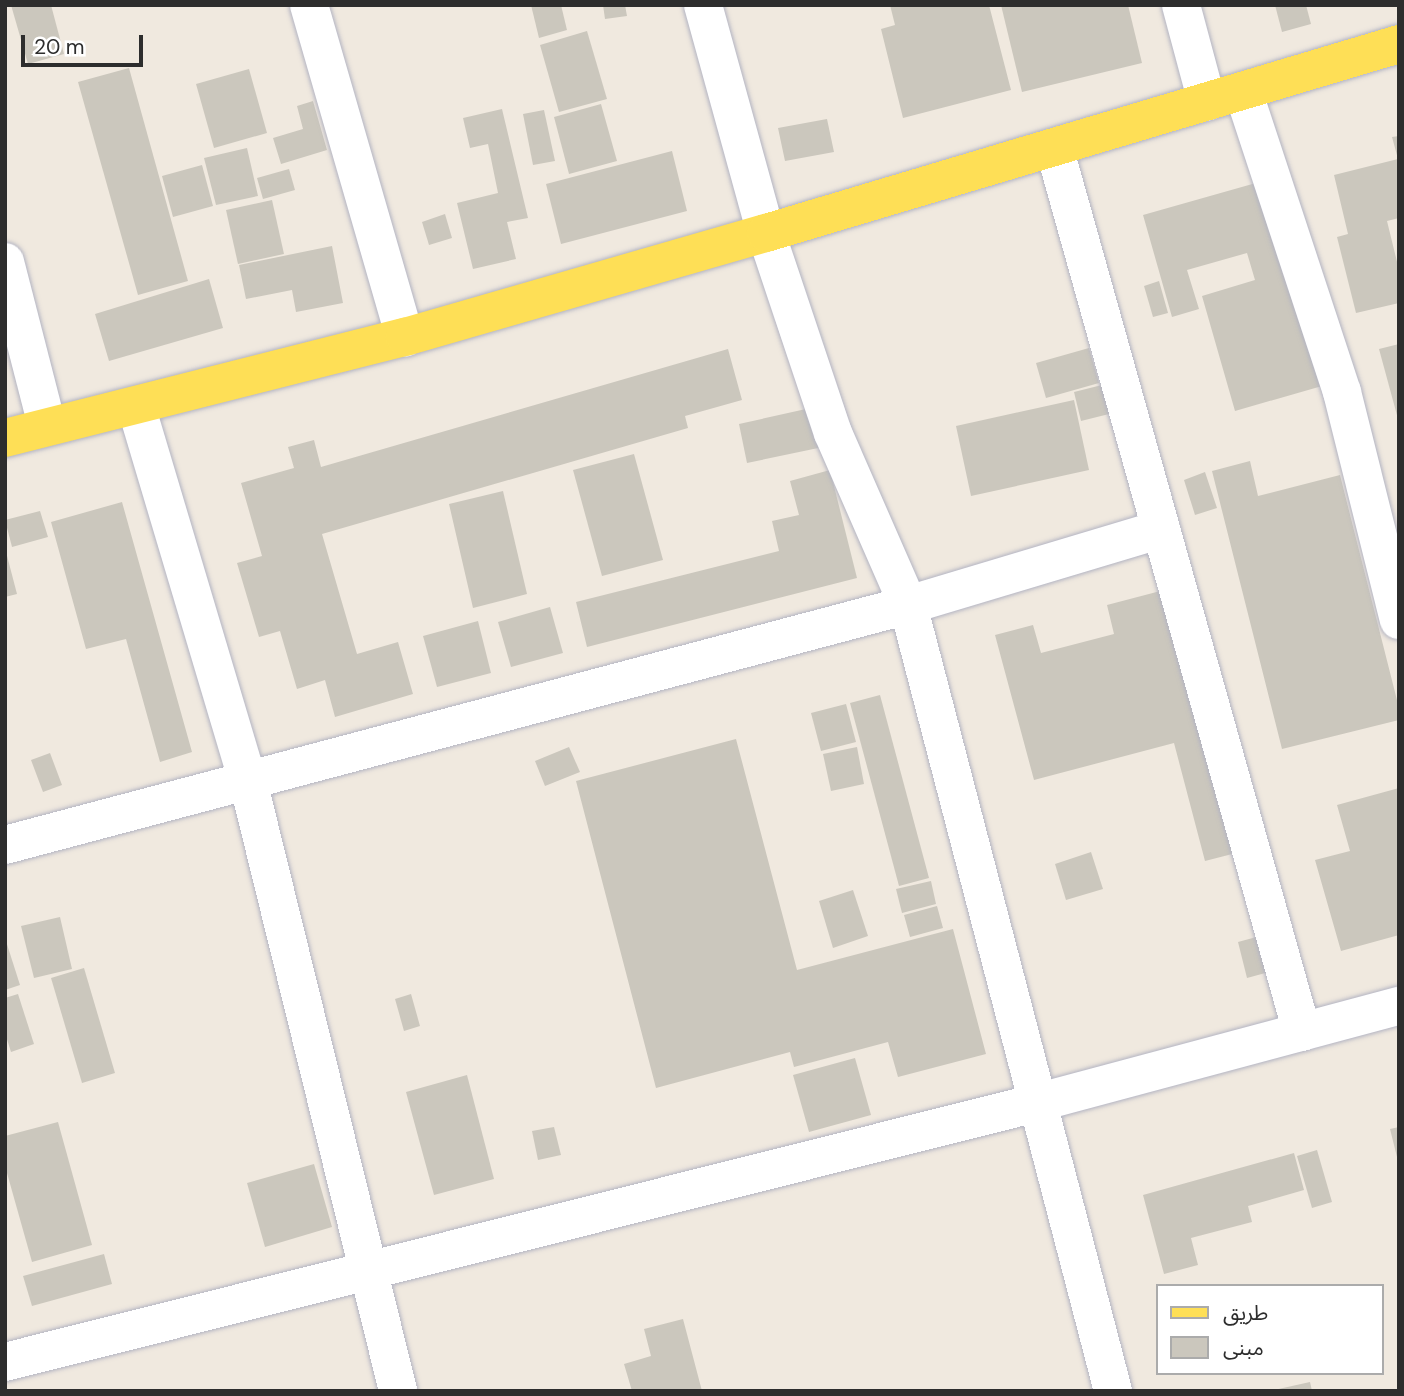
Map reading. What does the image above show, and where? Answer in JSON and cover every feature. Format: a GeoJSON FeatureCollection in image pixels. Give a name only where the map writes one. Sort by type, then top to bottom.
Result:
{"type":"FeatureCollection","features":[{"type":"Feature","properties":{"kind":"main road"},"geometry":{"type":"LineString","coordinates":[[5,438],[405,337],[766,233],[1399,44]]}},
{"type":"Feature","properties":{"kind":"street"},"geometry":{"type":"LineString","coordinates":[[309,5],[405,337]]}},
{"type":"Feature","properties":{"kind":"street"},"geometry":{"type":"LineString","coordinates":[[703,5],[766,233],[833,433],[908,605],[1113,1391]]}},
{"type":"Feature","properties":{"kind":"street"},"geometry":{"type":"LineString","coordinates":[[1181,5],[1207,102]]}},
{"type":"Feature","properties":{"kind":"street"},"geometry":{"type":"LineString","coordinates":[[1243,92],[1342,392],[1399,620]]}},
{"type":"Feature","properties":{"kind":"street"},"geometry":{"type":"LineString","coordinates":[[1054,147],[1302,1032]]}},
{"type":"Feature","properties":{"kind":"street"},"geometry":{"type":"LineString","coordinates":[[5,262],[47,426]]}},
{"type":"Feature","properties":{"kind":"street"},"geometry":{"type":"LineString","coordinates":[[136,406],[248,780],[398,1391]]}},
{"type":"Feature","properties":{"kind":"street"},"geometry":{"type":"LineString","coordinates":[[5,845],[908,605],[1161,529]]}},
{"type":"Feature","properties":{"kind":"street"},"geometry":{"type":"LineString","coordinates":[[5,1362],[1036,1103],[1399,1006]]}},
{"type":"Feature","properties":{"kind":"building"},"geometry":{"type":"Polygon","coordinates":[[[11,5],[51,5],[64,54],[28,64],[11,5]]]}},
{"type":"Feature","properties":{"kind":"building"},"geometry":{"type":"Polygon","coordinates":[[[531,5],[561,5],[567,30],[539,38],[531,5]]]}},
{"type":"Feature","properties":{"kind":"building"},"geometry":{"type":"Polygon","coordinates":[[[603,5],[625,5],[627,16],[605,19],[603,5]]]}},
{"type":"Feature","properties":{"kind":"building"},"geometry":{"type":"Polygon","coordinates":[[[890,5],[989,5],[1011,90],[903,118],[881,29],[895,25],[890,5]]]}},
{"type":"Feature","properties":{"kind":"building"},"geometry":{"type":"Polygon","coordinates":[[[1001,5],[1128,5],[1142,63],[1022,92],[1001,5]]]}},
{"type":"Feature","properties":{"kind":"building"},"geometry":{"type":"Polygon","coordinates":[[[1275,5],[1306,5],[1311,24],[1282,32],[1275,5]]]}},
{"type":"Feature","properties":{"kind":"building"},"geometry":{"type":"Polygon","coordinates":[[[587,31],[607,99],[559,112],[540,45],[587,31]]]}},
{"type":"Feature","properties":{"kind":"building"},"geometry":{"type":"Polygon","coordinates":[[[129,68],[188,281],[138,295],[78,82],[129,68]]]}},
{"type":"Feature","properties":{"kind":"building"},"geometry":{"type":"Polygon","coordinates":[[[249,69],[267,133],[214,148],[196,84],[249,69]]]}},
{"type":"Feature","properties":{"kind":"building"},"geometry":{"type":"Polygon","coordinates":[[[313,101],[327,150],[281,164],[273,138],[303,129],[297,106],[313,101]]]}},
{"type":"Feature","properties":{"kind":"building"},"geometry":{"type":"Polygon","coordinates":[[[601,104],[617,161],[569,174],[554,117],[601,104]]]}},
{"type":"Feature","properties":{"kind":"building"},"geometry":{"type":"Polygon","coordinates":[[[502,109],[528,218],[507,222],[516,259],[473,269],[457,203],[498,193],[488,144],[470,148],[463,118],[502,109]]]}},
{"type":"Feature","properties":{"kind":"building"},"geometry":{"type":"Polygon","coordinates":[[[544,110],[555,161],[533,165],[523,114],[544,110]]]}},
{"type":"Feature","properties":{"kind":"building"},"geometry":{"type":"Polygon","coordinates":[[[827,119],[834,152],[785,161],[778,128],[827,119]]]}},
{"type":"Feature","properties":{"kind":"building"},"geometry":{"type":"Polygon","coordinates":[[[1399,136],[1399,218],[1387,221],[1399,270],[1399,303],[1356,313],[1337,237],[1348,234],[1334,175],[1398,159],[1392,137],[1399,136]]]}},
{"type":"Feature","properties":{"kind":"building"},"geometry":{"type":"Polygon","coordinates":[[[247,148],[258,196],[216,205],[204,158],[247,148]]]}},
{"type":"Feature","properties":{"kind":"building"},"geometry":{"type":"Polygon","coordinates":[[[672,151],[687,211],[561,244],[546,184],[672,151]]]}},
{"type":"Feature","properties":{"kind":"building"},"geometry":{"type":"Polygon","coordinates":[[[202,165],[213,206],[173,217],[162,176],[202,165]]]}},
{"type":"Feature","properties":{"kind":"building"},"geometry":{"type":"Polygon","coordinates":[[[289,169],[295,190],[263,199],[257,178],[289,169]]]}},
{"type":"Feature","properties":{"kind":"building"},"geometry":{"type":"Polygon","coordinates":[[[1270,179],[1329,384],[1235,411],[1202,296],[1255,280],[1247,253],[1187,270],[1199,309],[1172,317],[1143,215],[1270,179]]]}},
{"type":"Feature","properties":{"kind":"building"},"geometry":{"type":"Polygon","coordinates":[[[272,200],[284,254],[238,264],[226,210],[272,200]]]}},
{"type":"Feature","properties":{"kind":"building"},"geometry":{"type":"Polygon","coordinates":[[[445,214],[452,238],[429,245],[422,222],[445,214]]]}},
{"type":"Feature","properties":{"kind":"building"},"geometry":{"type":"Polygon","coordinates":[[[332,246],[343,303],[296,312],[292,290],[246,299],[239,265],[332,246]]]}},
{"type":"Feature","properties":{"kind":"building"},"geometry":{"type":"Polygon","coordinates":[[[209,279],[223,328],[109,361],[95,314],[209,279]]]}},
{"type":"Feature","properties":{"kind":"building"},"geometry":{"type":"Polygon","coordinates":[[[1159,281],[1168,313],[1153,317],[1144,286],[1159,281]]]}},
{"type":"Feature","properties":{"kind":"building"},"geometry":{"type":"Polygon","coordinates":[[[1399,344],[1399,419],[1398,419],[1379,349],[1399,344]]]}},
{"type":"Feature","properties":{"kind":"building"},"geometry":{"type":"Polygon","coordinates":[[[1089,348],[1099,383],[1046,398],[1036,363],[1089,348]]]}},
{"type":"Feature","properties":{"kind":"building"},"geometry":{"type":"Polygon","coordinates":[[[728,349],[742,400],[685,416],[688,428],[322,534],[357,654],[398,642],[413,694],[335,717],[325,680],[297,689],[280,631],[259,637],[237,563],[262,556],[241,483],[294,468],[288,447],[314,440],[321,467],[728,349]]]}},
{"type":"Feature","properties":{"kind":"building"},"geometry":{"type":"Polygon","coordinates":[[[1114,382],[1121,411],[1081,421],[1074,392],[1114,382]]]}},
{"type":"Feature","properties":{"kind":"building"},"geometry":{"type":"Polygon","coordinates":[[[1074,400],[1089,470],[971,496],[956,426],[1074,400]]]}},
{"type":"Feature","properties":{"kind":"building"},"geometry":{"type":"Polygon","coordinates":[[[815,407],[823,447],[747,463],[739,424],[815,407]]]}},
{"type":"Feature","properties":{"kind":"building"},"geometry":{"type":"Polygon","coordinates":[[[634,454],[663,560],[602,576],[573,470],[634,454]]]}},
{"type":"Feature","properties":{"kind":"building"},"geometry":{"type":"Polygon","coordinates":[[[1250,461],[1258,496],[1340,475],[1399,708],[1399,720],[1282,749],[1212,471],[1250,461]]]}},
{"type":"Feature","properties":{"kind":"building"},"geometry":{"type":"Polygon","coordinates":[[[830,470],[857,578],[587,647],[576,602],[779,551],[772,521],[799,515],[790,481],[830,470]]]}},
{"type":"Feature","properties":{"kind":"building"},"geometry":{"type":"Polygon","coordinates":[[[1205,472],[1217,508],[1195,515],[1184,480],[1205,472]]]}},
{"type":"Feature","properties":{"kind":"building"},"geometry":{"type":"Polygon","coordinates":[[[503,491],[527,594],[473,608],[449,504],[503,491]]]}},
{"type":"Feature","properties":{"kind":"building"},"geometry":{"type":"Polygon","coordinates":[[[122,502],[192,752],[160,762],[126,639],[86,649],[51,522],[122,502]]]}},
{"type":"Feature","properties":{"kind":"building"},"geometry":{"type":"Polygon","coordinates":[[[40,511],[48,537],[12,547],[5,520],[40,511]]]}},
{"type":"Feature","properties":{"kind":"building"},"geometry":{"type":"Polygon","coordinates":[[[5,548],[17,594],[5,597],[5,548]]]}},
{"type":"Feature","properties":{"kind":"building"},"geometry":{"type":"Polygon","coordinates":[[[1168,589],[1240,852],[1205,861],[1174,743],[1034,780],[995,635],[1033,625],[1041,653],[1114,634],[1107,605],[1168,589]]]}},
{"type":"Feature","properties":{"kind":"building"},"geometry":{"type":"Polygon","coordinates":[[[550,607],[563,653],[511,667],[498,622],[550,607]]]}},
{"type":"Feature","properties":{"kind":"building"},"geometry":{"type":"Polygon","coordinates":[[[478,621],[491,673],[437,687],[423,636],[478,621]]]}},
{"type":"Feature","properties":{"kind":"building"},"geometry":{"type":"Polygon","coordinates":[[[880,695],[929,878],[899,886],[850,703],[880,695]]]}},
{"type":"Feature","properties":{"kind":"building"},"geometry":{"type":"Polygon","coordinates":[[[846,704],[856,742],[821,751],[811,713],[846,704]]]}},
{"type":"Feature","properties":{"kind":"building"},"geometry":{"type":"Polygon","coordinates":[[[736,739],[797,970],[953,929],[986,1054],[898,1077],[888,1042],[794,1067],[790,1052],[656,1088],[576,781],[736,739]]]}},
{"type":"Feature","properties":{"kind":"building"},"geometry":{"type":"Polygon","coordinates":[[[569,747],[580,772],[545,786],[535,761],[569,747]]]}},
{"type":"Feature","properties":{"kind":"building"},"geometry":{"type":"Polygon","coordinates":[[[857,747],[864,784],[831,791],[823,754],[857,747]]]}},
{"type":"Feature","properties":{"kind":"building"},"geometry":{"type":"Polygon","coordinates":[[[50,753],[62,785],[43,792],[31,760],[50,753]]]}},
{"type":"Feature","properties":{"kind":"building"},"geometry":{"type":"Polygon","coordinates":[[[1399,788],[1399,935],[1341,951],[1315,860],[1350,851],[1337,805],[1399,788]]]}},
{"type":"Feature","properties":{"kind":"building"},"geometry":{"type":"Polygon","coordinates":[[[1091,852],[1103,889],[1066,900],[1055,864],[1091,852]]]}},
{"type":"Feature","properties":{"kind":"building"},"geometry":{"type":"Polygon","coordinates":[[[931,881],[936,904],[902,913],[896,889],[931,881]]]}},
{"type":"Feature","properties":{"kind":"building"},"geometry":{"type":"Polygon","coordinates":[[[853,890],[868,936],[833,948],[819,901],[853,890]]]}},
{"type":"Feature","properties":{"kind":"building"},"geometry":{"type":"Polygon","coordinates":[[[937,906],[943,928],[910,937],[904,915],[937,906]]]}},
{"type":"Feature","properties":{"kind":"building"},"geometry":{"type":"Polygon","coordinates":[[[60,917],[72,969],[34,978],[21,926],[60,917]]]}},
{"type":"Feature","properties":{"kind":"building"},"geometry":{"type":"Polygon","coordinates":[[[1260,936],[1269,972],[1247,978],[1238,942],[1260,936]]]}},
{"type":"Feature","properties":{"kind":"building"},"geometry":{"type":"Polygon","coordinates":[[[5,938],[20,985],[5,990],[5,938]]]}},
{"type":"Feature","properties":{"kind":"building"},"geometry":{"type":"Polygon","coordinates":[[[84,968],[115,1073],[82,1083],[51,978],[84,968]]]}},
{"type":"Feature","properties":{"kind":"building"},"geometry":{"type":"Polygon","coordinates":[[[18,994],[34,1044],[11,1052],[5,1033],[5,998],[18,994]]]}},
{"type":"Feature","properties":{"kind":"building"},"geometry":{"type":"Polygon","coordinates":[[[411,994],[420,1026],[404,1031],[395,999],[411,994]]]}},
{"type":"Feature","properties":{"kind":"building"},"geometry":{"type":"Polygon","coordinates":[[[855,1058],[871,1115],[809,1132],[793,1075],[855,1058]]]}},
{"type":"Feature","properties":{"kind":"building"},"geometry":{"type":"Polygon","coordinates":[[[467,1075],[494,1179],[434,1195],[406,1092],[467,1075]]]}},
{"type":"Feature","properties":{"kind":"building"},"geometry":{"type":"Polygon","coordinates":[[[58,1122],[92,1245],[32,1262],[5,1166],[5,1136],[58,1122]]]}},
{"type":"Feature","properties":{"kind":"building"},"geometry":{"type":"Polygon","coordinates":[[[554,1127],[561,1155],[538,1160],[532,1131],[554,1127]]]}},
{"type":"Feature","properties":{"kind":"building"},"geometry":{"type":"Polygon","coordinates":[[[1399,1127],[1399,1161],[1398,1161],[1390,1129],[1399,1127]]]}},
{"type":"Feature","properties":{"kind":"building"},"geometry":{"type":"Polygon","coordinates":[[[1317,1150],[1332,1202],[1312,1208],[1297,1156],[1317,1150]]]}},
{"type":"Feature","properties":{"kind":"building"},"geometry":{"type":"Polygon","coordinates":[[[1294,1153],[1304,1190],[1248,1206],[1252,1222],[1191,1238],[1198,1265],[1164,1274],[1143,1195],[1294,1153]]]}},
{"type":"Feature","properties":{"kind":"building"},"geometry":{"type":"Polygon","coordinates":[[[314,1164],[332,1227],[265,1247],[247,1183],[314,1164]]]}},
{"type":"Feature","properties":{"kind":"building"},"geometry":{"type":"Polygon","coordinates":[[[104,1254],[112,1284],[32,1306],[23,1276],[104,1254]]]}},
{"type":"Feature","properties":{"kind":"building"},"geometry":{"type":"Polygon","coordinates":[[[683,1319],[702,1391],[632,1391],[624,1364],[651,1356],[644,1329],[683,1319]]]}},
{"type":"Feature","properties":{"kind":"building"},"geometry":{"type":"Polygon","coordinates":[[[1310,1382],[1312,1391],[1274,1391],[1274,1390],[1310,1382]]]}}]}
